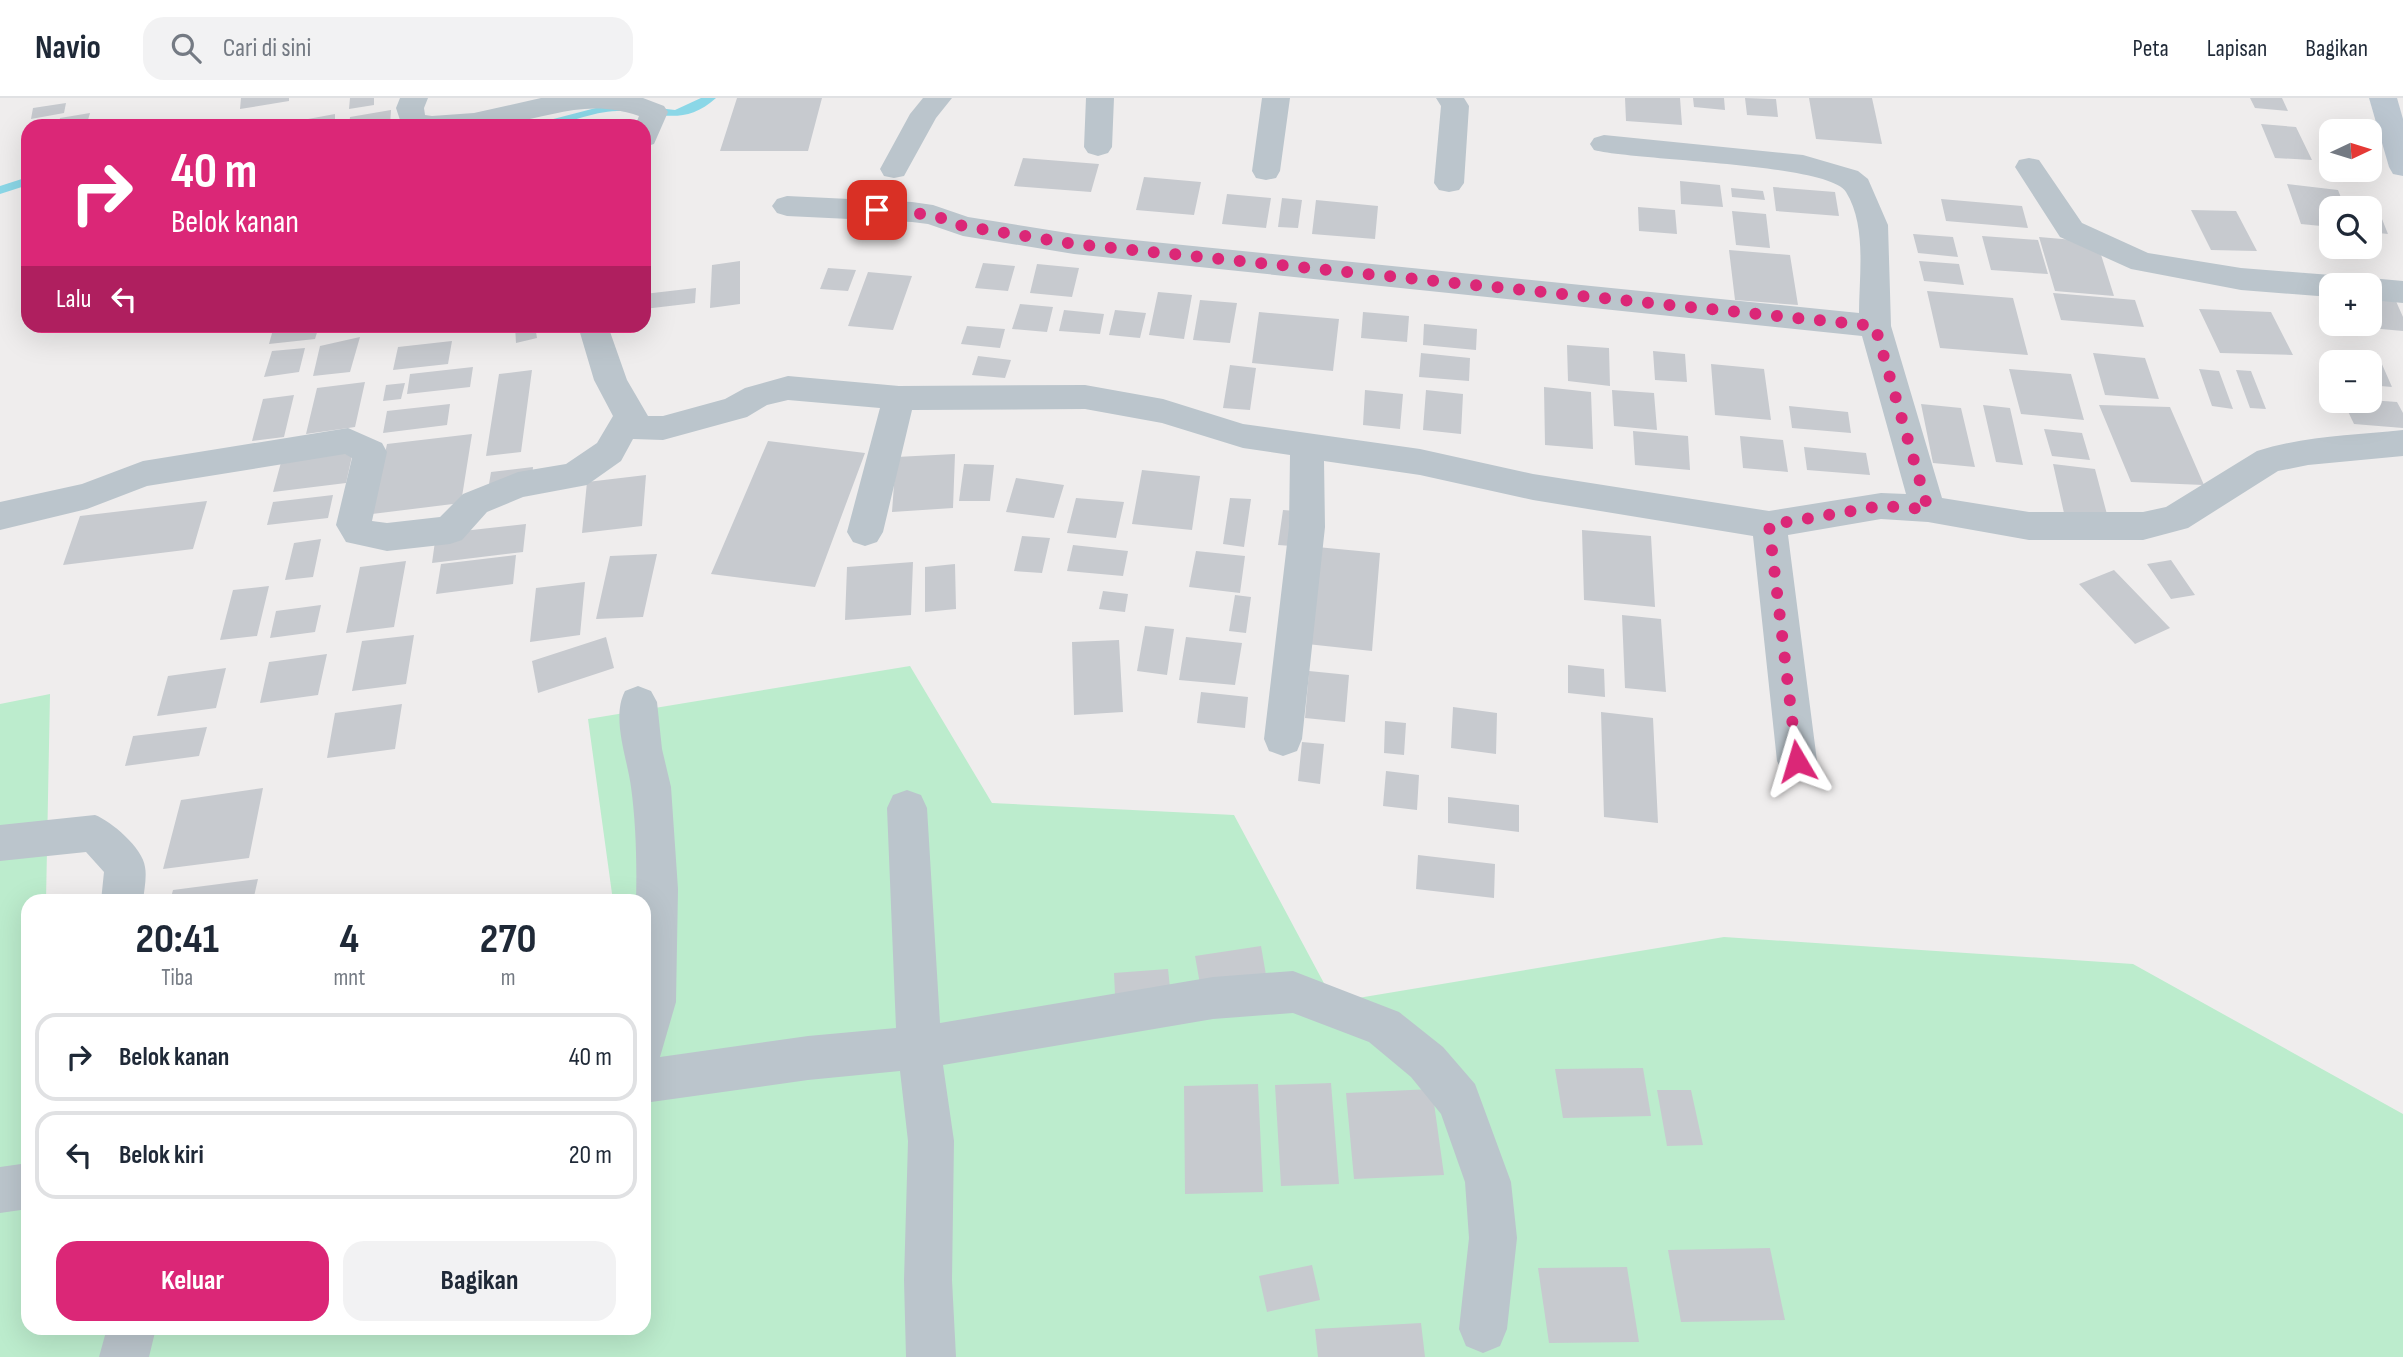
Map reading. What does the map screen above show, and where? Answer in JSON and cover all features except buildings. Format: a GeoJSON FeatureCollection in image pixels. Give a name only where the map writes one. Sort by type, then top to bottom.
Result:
{"type":"FeatureCollection","features":[{"type":"Feature","properties":{"kind":"street"},"geometry":{"type":"LineString","coordinates":[[413,119],[410,108],[414,98]]}},
{"type":"Feature","properties":{"kind":"street"},"geometry":{"type":"LineString","coordinates":[[487,119],[583,98],[625,101],[654,112],[651,120]]}},
{"type":"Feature","properties":{"kind":"street"},"geometry":{"type":"LineString","coordinates":[[894,169],[923,114],[938,98]]}},
{"type":"Feature","properties":{"kind":"street"},"geometry":{"type":"LineString","coordinates":[[1098,146],[1100,98]]}},
{"type":"Feature","properties":{"kind":"street"},"geometry":{"type":"LineString","coordinates":[[1266,171],[1276,98]]}},
{"type":"Feature","properties":{"kind":"street"},"geometry":{"type":"LineString","coordinates":[[1449,183],[1455,106],[1450,98]]}},
{"type":"Feature","properties":{"kind":"street"},"geometry":{"type":"LineString","coordinates":[[2383,98],[2403,167]]}},
{"type":"Feature","properties":{"kind":"street"},"geometry":{"type":"LineString","coordinates":[[1604,144],[1803,164],[1848,178],[1858,186],[1873,225],[1875,326],[1928,509]]}},
{"type":"Feature","properties":{"kind":"street"},"geometry":{"type":"LineString","coordinates":[[2029,167],[2071,230],[2142,262],[2241,279],[2319,285]]}},
{"type":"Feature","properties":{"kind":"street"},"geometry":{"type":"LineString","coordinates":[[787,206],[912,212],[933,215],[963,226],[1074,244],[1875,326]]}},
{"type":"Feature","properties":{"kind":"street"},"geometry":{"type":"LineString","coordinates":[[2382,290],[2403,292]]}},
{"type":"Feature","properties":{"kind":"street"},"geometry":{"type":"LineString","coordinates":[[595,333],[600,352],[629,417],[639,428],[663,428],[735,408],[757,397],[788,388],[899,398],[1085,397],[1163,411],[1242,436],[1420,462],[1533,486],[1769,525],[1881,506],[1928,509],[2029,526],[2143,526],[2176,518],[2270,460],[2308,452],[2403,443]]}},
{"type":"Feature","properties":{"kind":"street"},"geometry":{"type":"LineString","coordinates":[[865,531],[899,398]]}},
{"type":"Feature","properties":{"kind":"street"},"geometry":{"type":"LineString","coordinates":[[0,516],[87,496],[143,474],[348,441],[370,452],[354,525],[358,532],[387,537],[450,530],[475,503],[518,485],[575,476],[609,452],[629,417]]}},
{"type":"Feature","properties":{"kind":"street"},"geometry":{"type":"LineString","coordinates":[[1283,739],[1307,527],[1307,447]]}},
{"type":"Feature","properties":{"kind":"street"},"geometry":{"type":"LineString","coordinates":[[1769,525],[1797,761]]}},
{"type":"Feature","properties":{"kind":"street"},"geometry":{"type":"LineString","coordinates":[[638,702],[643,749],[651,787],[657,889],[654,1002],[651,1014]]}},
{"type":"Feature","properties":{"kind":"street"},"geometry":{"type":"LineString","coordinates":[[907,808],[919,1048],[931,1141],[928,1280],[931,1357]]}},
{"type":"Feature","properties":{"kind":"street"},"geometry":{"type":"LineString","coordinates":[[0,844],[95,832],[125,866],[123,894]]}},
{"type":"Feature","properties":{"kind":"street"},"geometry":{"type":"LineString","coordinates":[[651,1080],[808,1058],[919,1048],[1213,998],[1293,992],[1384,1027],[1427,1062],[1460,1100],[1488,1182],[1493,1238],[1483,1329]]}},
{"type":"Feature","properties":{"kind":"street"},"geometry":{"type":"LineString","coordinates":[[0,1190],[21,1187]]}},
{"type":"Feature","properties":{"kind":"street"},"geometry":{"type":"LineString","coordinates":[[124,1357],[130,1335]]}},
{"type":"Feature","properties":{"kind":"green space"},"geometry":{"type":"Polygon","coordinates":[[[910,666],[992,803],[1234,815],[1334,1002],[1724,937],[2133,964],[2403,1114],[2403,1357],[0,1357],[0,704],[50,694],[46,894],[21,894],[21,1335],[651,1335],[651,894],[612,894],[588,719],[910,666]]]}},
{"type":"Feature","properties":{"kind":"waterway"},"geometry":{"type":"LineString","coordinates":[[569,119],[615,107],[677,114],[710,98]]}},
{"type":"Feature","properties":{"kind":"waterway"},"geometry":{"type":"LineString","coordinates":[[0,190],[21,183]]}},
{"type":"Feature","properties":{"kind":"route"},"geometry":{"type":"LineString","coordinates":[[877,210],[933,215],[963,226],[1074,244],[1875,326],[1928,509],[1881,506],[1769,525],[1797,761]]}}]}
